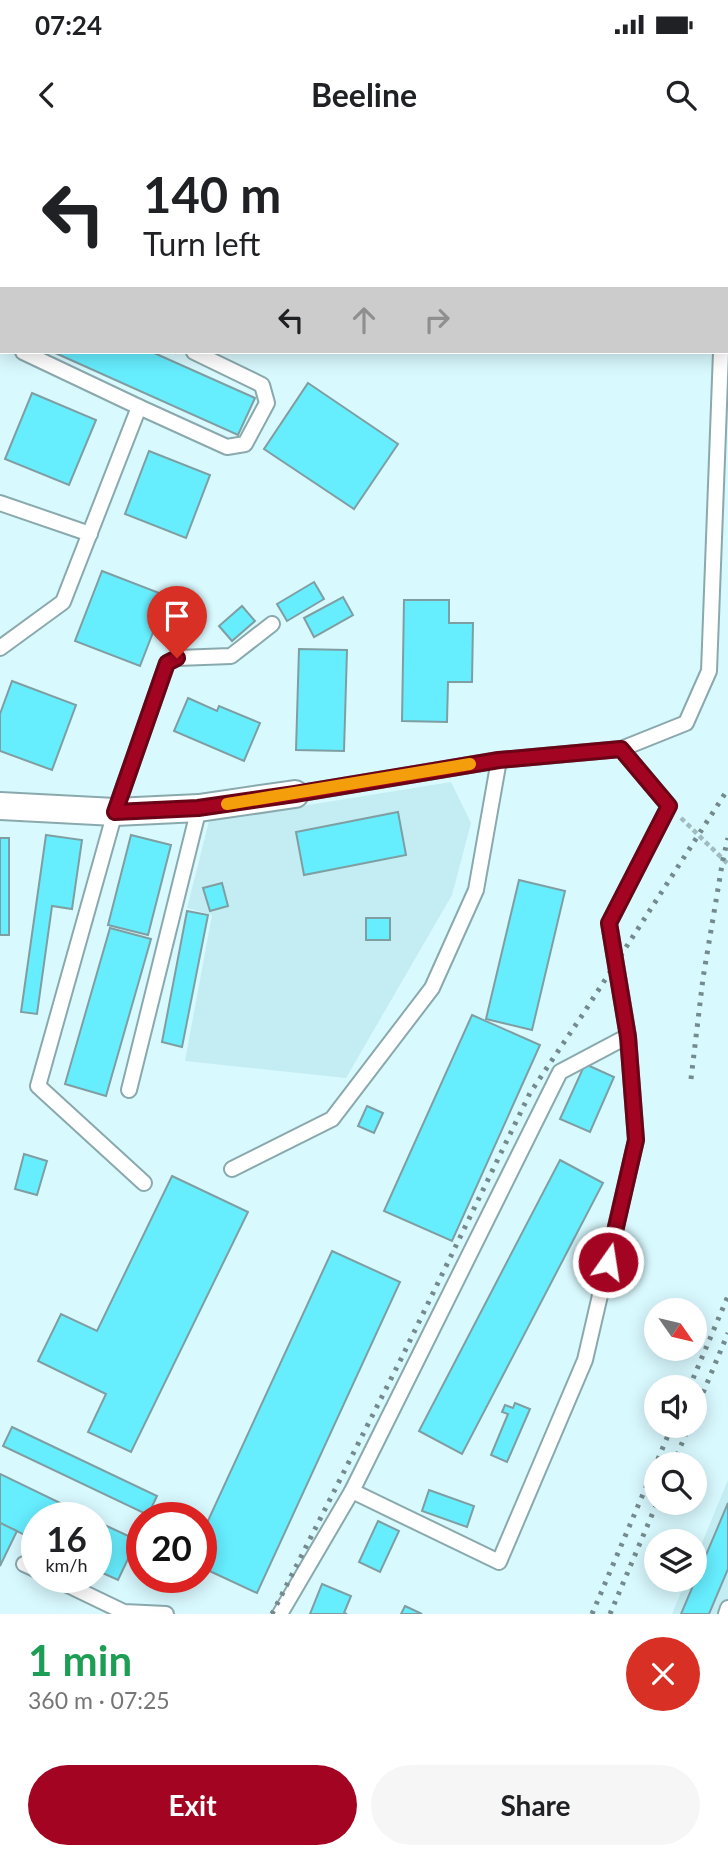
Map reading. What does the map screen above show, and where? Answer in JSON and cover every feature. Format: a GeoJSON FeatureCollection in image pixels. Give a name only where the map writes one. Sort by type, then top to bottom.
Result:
{"type":"FeatureCollection","features":[{"type":"Feature","properties":{"kind":"street"},"geometry":{"type":"LineString","coordinates":[[0,806],[115,812],[198,808],[295,794]]}},
{"type":"Feature","properties":{"kind":"lane"},"geometry":{"type":"LineString","coordinates":[[27,354],[227,447],[246,443],[267,404],[262,384],[198,354]]}},
{"type":"Feature","properties":{"kind":"lane"},"geometry":{"type":"LineString","coordinates":[[295,794],[499,760],[621,749],[686,723],[709,671],[721,354]]}},
{"type":"Feature","properties":{"kind":"lane"},"geometry":{"type":"LineString","coordinates":[[0,648],[63,602],[139,407]]}},
{"type":"Feature","properties":{"kind":"lane"},"geometry":{"type":"LineString","coordinates":[[0,503],[90,534]]}},
{"type":"Feature","properties":{"kind":"lane"},"geometry":{"type":"LineString","coordinates":[[144,1183],[38,1086],[115,812],[167,663],[177,658],[231,656],[272,624]]}},
{"type":"Feature","properties":{"kind":"lane"},"geometry":{"type":"LineString","coordinates":[[352,1491],[499,1562],[585,1360],[636,1140],[628,1037],[609,923],[669,806],[621,749]]}},
{"type":"Feature","properties":{"kind":"lane"},"geometry":{"type":"LineString","coordinates":[[232,1169],[332,1119],[432,988],[476,890],[499,760]]}},
{"type":"Feature","properties":{"kind":"lane"},"geometry":{"type":"LineString","coordinates":[[129,1090],[198,808]]}},
{"type":"Feature","properties":{"kind":"lane"},"geometry":{"type":"LineString","coordinates":[[280,1614],[352,1491],[560,1072],[628,1037]]}},
{"type":"Feature","properties":{"kind":"lane"},"geometry":{"type":"LineString","coordinates":[[84,1593],[124,1612],[166,1614]]}},
{"type":"Feature","properties":{"kind":"lane"},"geometry":{"type":"LineString","coordinates":[[726,1614],[728,1608]]}},
{"type":"Feature","properties":{"kind":"path"},"geometry":{"type":"LineString","coordinates":[[669,806],[728,864]]}},
{"type":"Feature","properties":{"kind":"shaded area"},"geometry":{"type":"Polygon","coordinates":[[[451,782],[471,823],[452,895],[346,1078],[185,1061],[212,915],[187,908],[209,821],[451,782]]]}},
{"type":"Feature","properties":{"kind":"shaded area"},"geometry":{"type":"Polygon","coordinates":[[[728,1480],[728,1614],[672,1614],[681,1592],[707,1592],[707,1531],[728,1480]]]}},
{"type":"Feature","properties":{"kind":"building"},"geometry":{"type":"Polygon","coordinates":[[[57,354],[156,354],[255,398],[238,435],[57,354]]]}},
{"type":"Feature","properties":{"kind":"building"},"geometry":{"type":"Polygon","coordinates":[[[308,383],[398,444],[354,509],[264,449],[308,383]]]}},
{"type":"Feature","properties":{"kind":"building"},"geometry":{"type":"Polygon","coordinates":[[[32,393],[96,420],[69,485],[5,459],[32,393]]]}},
{"type":"Feature","properties":{"kind":"building"},"geometry":{"type":"Polygon","coordinates":[[[149,451],[210,475],[186,538],[125,514],[149,451]]]}},
{"type":"Feature","properties":{"kind":"building"},"geometry":{"type":"Polygon","coordinates":[[[102,571],[167,596],[140,666],[75,641],[102,571]]]}},
{"type":"Feature","properties":{"kind":"building"},"geometry":{"type":"Polygon","coordinates":[[[314,582],[324,599],[287,621],[277,604],[314,582]]]}},
{"type":"Feature","properties":{"kind":"building"},"geometry":{"type":"Polygon","coordinates":[[[343,597],[353,615],[314,637],[304,618],[343,597]]]}},
{"type":"Feature","properties":{"kind":"building"},"geometry":{"type":"Polygon","coordinates":[[[404,600],[449,600],[449,623],[473,623],[472,682],[448,682],[447,722],[402,721],[404,600]]]}},
{"type":"Feature","properties":{"kind":"building"},"geometry":{"type":"Polygon","coordinates":[[[242,606],[255,621],[232,641],[219,626],[242,606]]]}},
{"type":"Feature","properties":{"kind":"building"},"geometry":{"type":"Polygon","coordinates":[[[299,649],[347,650],[344,751],[296,750],[299,649]]]}},
{"type":"Feature","properties":{"kind":"building"},"geometry":{"type":"Polygon","coordinates":[[[12,681],[76,705],[52,770],[0,751],[0,714],[12,681]]]}},
{"type":"Feature","properties":{"kind":"building"},"geometry":{"type":"Polygon","coordinates":[[[188,698],[217,711],[219,706],[260,723],[244,761],[174,731],[188,698]]]}},
{"type":"Feature","properties":{"kind":"building"},"geometry":{"type":"Polygon","coordinates":[[[398,812],[406,855],[304,875],[296,832],[398,812]]]}},
{"type":"Feature","properties":{"kind":"building"},"geometry":{"type":"Polygon","coordinates":[[[46,835],[82,840],[72,909],[52,906],[37,1014],[21,1012],[46,835]]]}},
{"type":"Feature","properties":{"kind":"building"},"geometry":{"type":"Polygon","coordinates":[[[131,835],[171,845],[148,935],[108,925],[131,835]]]}},
{"type":"Feature","properties":{"kind":"building"},"geometry":{"type":"Polygon","coordinates":[[[0,838],[9,838],[9,935],[0,935],[0,838]]]}},
{"type":"Feature","properties":{"kind":"building"},"geometry":{"type":"Polygon","coordinates":[[[519,880],[565,891],[532,1030],[486,1019],[519,880]]]}},
{"type":"Feature","properties":{"kind":"building"},"geometry":{"type":"Polygon","coordinates":[[[222,883],[228,906],[210,911],[203,888],[222,883]]]}},
{"type":"Feature","properties":{"kind":"building"},"geometry":{"type":"Polygon","coordinates":[[[187,911],[208,915],[182,1047],[162,1042],[187,911]]]}},
{"type":"Feature","properties":{"kind":"building"},"geometry":{"type":"Polygon","coordinates":[[[366,918],[390,918],[390,940],[366,940],[366,918]]]}},
{"type":"Feature","properties":{"kind":"building"},"geometry":{"type":"Polygon","coordinates":[[[110,928],[151,939],[106,1096],[65,1084],[110,928]]]}},
{"type":"Feature","properties":{"kind":"building"},"geometry":{"type":"Polygon","coordinates":[[[472,1015],[540,1045],[452,1241],[384,1211],[472,1015]]]}},
{"type":"Feature","properties":{"kind":"building"},"geometry":{"type":"Polygon","coordinates":[[[585,1064],[614,1077],[590,1132],[560,1119],[585,1064]]]}},
{"type":"Feature","properties":{"kind":"building"},"geometry":{"type":"Polygon","coordinates":[[[367,1106],[383,1113],[374,1133],[358,1126],[367,1106]]]}},
{"type":"Feature","properties":{"kind":"building"},"geometry":{"type":"Polygon","coordinates":[[[24,1154],[47,1161],[37,1195],[15,1189],[24,1154]]]}},
{"type":"Feature","properties":{"kind":"building"},"geometry":{"type":"Polygon","coordinates":[[[560,1160],[603,1183],[462,1454],[419,1431],[560,1160]]]}},
{"type":"Feature","properties":{"kind":"building"},"geometry":{"type":"Polygon","coordinates":[[[172,1176],[248,1212],[131,1452],[88,1432],[106,1394],[38,1361],[61,1314],[97,1331],[172,1176]]]}},
{"type":"Feature","properties":{"kind":"building"},"geometry":{"type":"Polygon","coordinates":[[[332,1251],[400,1282],[257,1593],[217,1574],[217,1502],[332,1251]]]}},
{"type":"Feature","properties":{"kind":"building"},"geometry":{"type":"Polygon","coordinates":[[[515,1403],[530,1409],[507,1462],[491,1455],[508,1414],[502,1412],[505,1405],[513,1408],[515,1403]]]}},
{"type":"Feature","properties":{"kind":"building"},"geometry":{"type":"Polygon","coordinates":[[[12,1427],[157,1496],[154,1502],[126,1502],[126,1505],[3,1446],[12,1427]]]}},
{"type":"Feature","properties":{"kind":"building"},"geometry":{"type":"Polygon","coordinates":[[[0,1474],[58,1502],[21,1502],[21,1533],[0,1523],[0,1474]]]}},
{"type":"Feature","properties":{"kind":"building"},"geometry":{"type":"Polygon","coordinates":[[[429,1490],[474,1506],[467,1527],[422,1511],[429,1490]]]}},
{"type":"Feature","properties":{"kind":"building"},"geometry":{"type":"Polygon","coordinates":[[[728,1503],[728,1569],[709,1614],[681,1614],[690,1592],[707,1592],[707,1553],[728,1503]]]}},
{"type":"Feature","properties":{"kind":"building"},"geometry":{"type":"Polygon","coordinates":[[[378,1521],[399,1531],[380,1572],[359,1562],[378,1521]]]}},
{"type":"Feature","properties":{"kind":"building"},"geometry":{"type":"Polygon","coordinates":[[[0,1523],[17,1531],[0,1566],[0,1523]]]}},
{"type":"Feature","properties":{"kind":"building"},"geometry":{"type":"Polygon","coordinates":[[[112,1528],[126,1535],[126,1563],[118,1580],[112,1577],[112,1528]]]}},
{"type":"Feature","properties":{"kind":"building"},"geometry":{"type":"Polygon","coordinates":[[[322,1584],[351,1596],[344,1613],[347,1614],[310,1614],[322,1584]]]}},
{"type":"Feature","properties":{"kind":"building"},"geometry":{"type":"Polygon","coordinates":[[[405,1606],[422,1614],[401,1614],[405,1606]]]}},
{"type":"Feature","properties":{"kind":"railway"},"geometry":{"type":"LineString","coordinates":[[272,1614],[402,1357],[530,1093],[728,789]]}},
{"type":"Feature","properties":{"kind":"railway"},"geometry":{"type":"LineString","coordinates":[[691,1079],[703,978],[728,838]]}},
{"type":"Feature","properties":{"kind":"railway"},"geometry":{"type":"LineString","coordinates":[[695,1375],[728,1296]]}},
{"type":"Feature","properties":{"kind":"railway"},"geometry":{"type":"LineString","coordinates":[[707,1383],[728,1333]]}},
{"type":"Feature","properties":{"kind":"railway"},"geometry":{"type":"LineString","coordinates":[[592,1614],[667,1438]]}},
{"type":"Feature","properties":{"kind":"railway"},"geometry":{"type":"LineString","coordinates":[[678,1452],[684,1438]]}},
{"type":"Feature","properties":{"kind":"railway"},"geometry":{"type":"LineString","coordinates":[[610,1614],[652,1515]]}},
{"type":"Feature","properties":{"kind":"slow traffic"},"geometry":{"type":"LineString","coordinates":[[227,804],[470,764]]}},
{"type":"Feature","properties":{"kind":"route"},"geometry":{"type":"LineString","coordinates":[[177,658],[167,663],[115,812],[198,808],[499,760],[621,749],[669,806],[609,923],[628,1037],[636,1140],[608,1262]]}}]}
